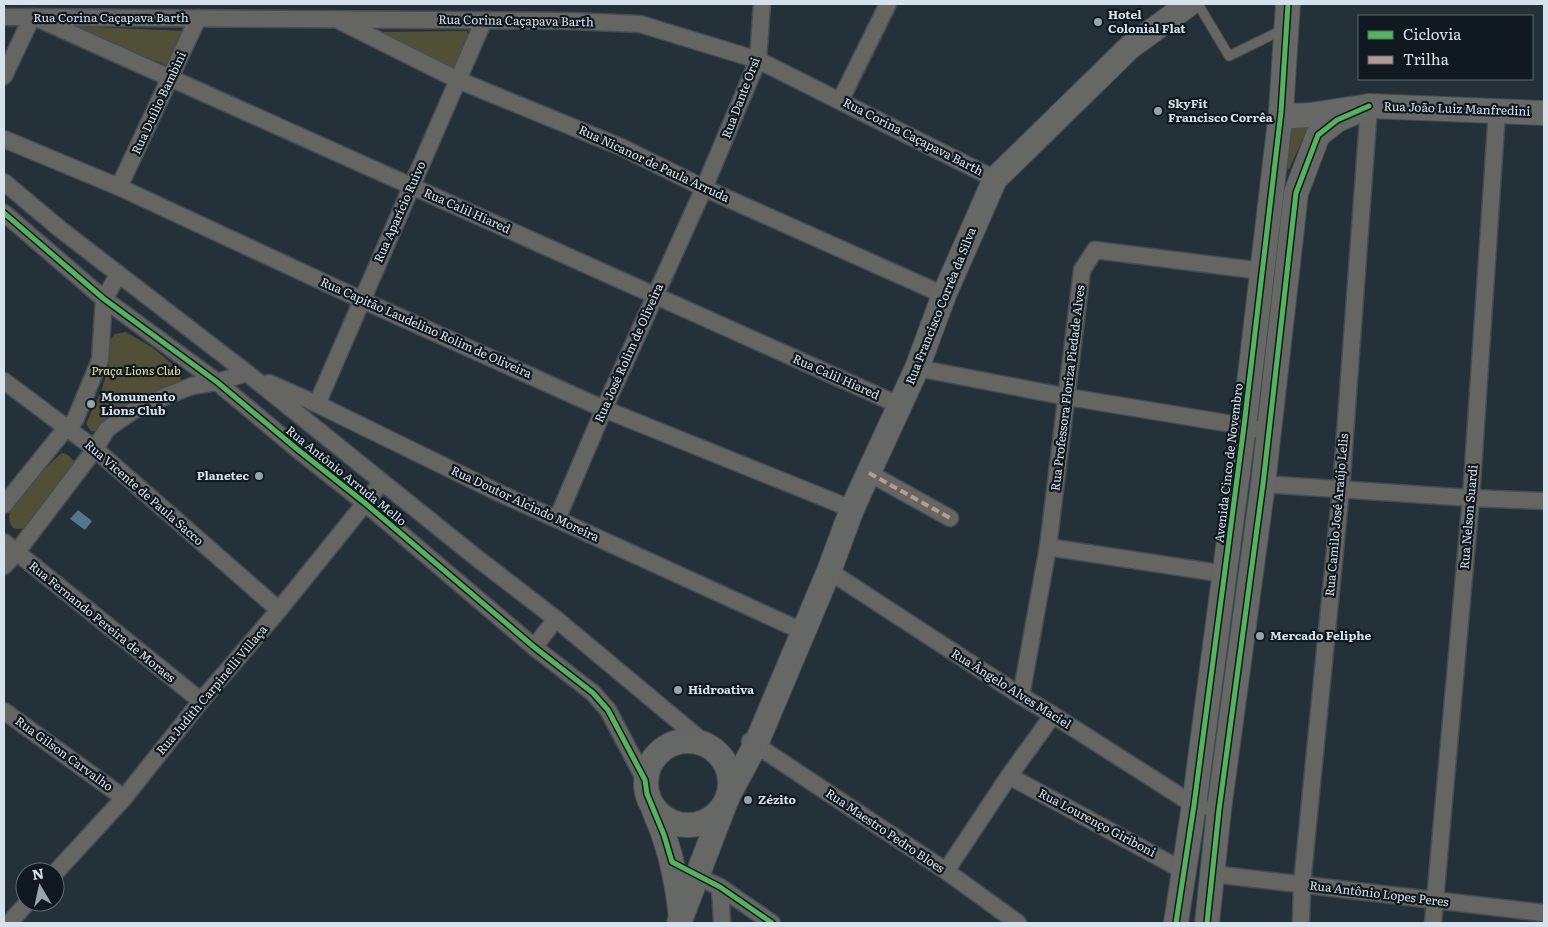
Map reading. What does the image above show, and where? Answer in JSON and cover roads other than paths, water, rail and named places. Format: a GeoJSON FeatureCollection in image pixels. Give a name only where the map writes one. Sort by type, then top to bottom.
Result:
{"type":"FeatureCollection","features":[{"type":"Feature","properties":{"kind":"main road","name":"Rua Francisco Corrêa da Silva"},"geometry":{"type":"LineString","coordinates":[[680,921],[726,799],[804,632],[830,571],[852,509],[899,405],[918,368],[944,295],[995,179],[1130,47],[1189,4]]}},
{"type":"Feature","properties":{"kind":"main road","name":"Avenida Cinco de Novembro"},"geometry":{"type":"LineString","coordinates":[[1176,923],[1194,805],[1244,426],[1281,112],[1288,4]]}},
{"type":"Feature","properties":{"kind":"main road"},"geometry":{"type":"LineString","coordinates":[[1281,112],[1292,116],[1310,115],[1369,106]]}},
{"type":"Feature","properties":{"kind":"main road"},"geometry":{"type":"LineString","coordinates":[[1207,923],[1219,810],[1263,484],[1296,193],[1318,135],[1337,120],[1369,106]]}},
{"type":"Feature","properties":{"kind":"main road","name":"Rua João Luiz Manfredini"},"geometry":{"type":"LineString","coordinates":[[1369,106],[1544,113]]}},
{"type":"Feature","properties":{"kind":"main road"},"geometry":{"type":"LineString","coordinates":[[710,747],[726,765],[729,774],[726,799],[714,816],[702,823],[689,825],[675,823],[662,817],[653,807],[647,794],[645,780],[648,767],[656,755],[666,746],[679,742],[693,741],[724,751],[739,750],[756,738]]}},
{"type":"Feature","properties":{"kind":"main road","name":"Rua Francisco Corrêa da Silva"},"geometry":{"type":"LineString","coordinates":[[653,807],[672,862],[677,885],[680,921]]}},
{"type":"Feature","properties":{"kind":"main road"},"geometry":{"type":"LineString","coordinates":[[672,862],[698,877]]}},
{"type":"Feature","properties":{"kind":"street","name":"Rua Dante Orsi"},"geometry":{"type":"LineString","coordinates":[[704,188],[758,60],[762,4]]}},
{"type":"Feature","properties":{"kind":"street"},"geometry":{"type":"LineString","coordinates":[[840,101],[888,4]]}},
{"type":"Feature","properties":{"kind":"street","name":"Rua Corina Caçapava Barth"},"geometry":{"type":"LineString","coordinates":[[4,17],[484,20],[640,24],[758,60],[995,179]]}},
{"type":"Feature","properties":{"kind":"street"},"geometry":{"type":"LineString","coordinates":[[4,76],[33,17]]}},
{"type":"Feature","properties":{"kind":"street","name":"Rua Calil Hiared"},"geometry":{"type":"LineString","coordinates":[[33,17],[899,405]]}},
{"type":"Feature","properties":{"kind":"street","name":"Rua Duílio Bambini"},"geometry":{"type":"LineString","coordinates":[[119,187],[198,18]]}},
{"type":"Feature","properties":{"kind":"street","name":"Rua Nicanor de Paula Arruda"},"geometry":{"type":"LineString","coordinates":[[338,19],[458,80],[621,147],[704,188],[944,295]]}},
{"type":"Feature","properties":{"kind":"street","name":"Rua Aparício Ruivo"},"geometry":{"type":"LineString","coordinates":[[316,404],[484,20]]}},
{"type":"Feature","properties":{"kind":"street","name":"Rua Camilo José Araújo Lelis"},"geometry":{"type":"LineString","coordinates":[[1301,923],[1302,884],[1341,488],[1369,106]]}},
{"type":"Feature","properties":{"kind":"street","name":"Rua Nelson Suardi"},"geometry":{"type":"LineString","coordinates":[[1433,923],[1471,498],[1497,111]]}},
{"type":"Feature","properties":{"kind":"street","name":"Rua Capitão Laudelino Rolim de Oliveira"},"geometry":{"type":"LineString","coordinates":[[4,139],[119,187],[362,300],[604,408],[852,509]]}},
{"type":"Feature","properties":{"kind":"street"},"geometry":{"type":"LineString","coordinates":[[4,182],[118,276],[246,373],[556,619],[710,747]]}},
{"type":"Feature","properties":{"kind":"street","name":"Rua José Rolim de Oliveira"},"geometry":{"type":"LineString","coordinates":[[557,519],[654,295],[704,188]]}},
{"type":"Feature","properties":{"kind":"street","name":"Rua Antônio Arruda Mello"},"geometry":{"type":"LineString","coordinates":[[4,212],[104,299],[217,382],[365,503],[534,647],[593,693],[608,710],[645,780]]}},
{"type":"Feature","properties":{"kind":"street","name":"Rua Professora Floriza Piedade Alves"},"geometry":{"type":"LineString","coordinates":[[1020,696],[1048,547],[1068,397],[1082,270],[1095,250],[1262,271]]}},
{"type":"Feature","properties":{"kind":"street"},"geometry":{"type":"LineString","coordinates":[[4,505],[66,428],[76,420],[100,360],[104,299],[118,276]]}},
{"type":"Feature","properties":{"kind":"street"},"geometry":{"type":"LineString","coordinates":[[918,368],[1068,397],[1244,426],[1269,432]]}},
{"type":"Feature","properties":{"kind":"street"},"geometry":{"type":"LineString","coordinates":[[4,566],[10,548],[95,449],[108,429],[136,409],[192,386],[217,382],[246,373]]}},
{"type":"Feature","properties":{"kind":"street","name":"Rua Doutor Alcindo Moreira"},"geometry":{"type":"LineString","coordinates":[[246,373],[316,404],[495,491],[804,632]]}},
{"type":"Feature","properties":{"kind":"street","name":"Rua Vicente de Paula Sacco"},"geometry":{"type":"LineString","coordinates":[[4,381],[95,449],[279,610]]}},
{"type":"Feature","properties":{"kind":"street"},"geometry":{"type":"LineString","coordinates":[[869,473],[950,518]]}},
{"type":"Feature","properties":{"kind":"street","name":"Rua Judith Carpinelli Villaça"},"geometry":{"type":"LineString","coordinates":[[65,862],[124,798],[200,702],[279,610],[382,482]]}},
{"type":"Feature","properties":{"kind":"street"},"geometry":{"type":"LineString","coordinates":[[1263,484],[1471,498],[1544,500]]}},
{"type":"Feature","properties":{"kind":"street"},"geometry":{"type":"LineString","coordinates":[[1048,547],[1225,574]]}},
{"type":"Feature","properties":{"kind":"street","name":"Rua Fernando Pereira de Moraes"},"geometry":{"type":"LineString","coordinates":[[10,548],[200,702]]}},
{"type":"Feature","properties":{"kind":"street","name":"Rua Ângelo Alves Maciel"},"geometry":{"type":"LineString","coordinates":[[830,571],[1020,696],[1054,715],[1194,805]]}},
{"type":"Feature","properties":{"kind":"street"},"geometry":{"type":"LineString","coordinates":[[534,647],[556,619]]}},
{"type":"Feature","properties":{"kind":"street","name":"Rua Gilson Carvalho"},"geometry":{"type":"LineString","coordinates":[[4,710],[124,798]]}},
{"type":"Feature","properties":{"kind":"street"},"geometry":{"type":"LineString","coordinates":[[946,871],[1009,776],[1054,715]]}},
{"type":"Feature","properties":{"kind":"street","name":"Rua Maestro Pedro Bloes"},"geometry":{"type":"LineString","coordinates":[[756,738],[1018,923]]}},
{"type":"Feature","properties":{"kind":"street","name":"Rua Lourenço Giriboni"},"geometry":{"type":"LineString","coordinates":[[1009,776],[1184,871]]}},
{"type":"Feature","properties":{"kind":"street"},"geometry":{"type":"LineString","coordinates":[[1194,805],[1219,810]]}},
{"type":"Feature","properties":{"kind":"street","name":"Rua Antônio Lopes Peres"},"geometry":{"type":"LineString","coordinates":[[1213,874],[1544,913]]}},
{"type":"Feature","properties":{"kind":"street"},"geometry":{"type":"LineString","coordinates":[[698,877],[720,887],[772,923]]}},
{"type":"Feature","properties":{"kind":"street"},"geometry":{"type":"LineString","coordinates":[[720,887],[722,923]]}},
{"type":"Feature","properties":{"kind":"lane"},"geometry":{"type":"LineString","coordinates":[[1198,4],[1228,56],[1287,28]]}},
{"type":"Feature","properties":{"kind":"water"},"geometry":{"type":"Polygon","coordinates":[[[78,510],[92,521],[85,530],[70,519],[78,510]]]}},
{"type":"Feature","properties":{"kind":"place","name":"Hotel Colonial Flat"},"geometry":{"type":"Point","coordinates":[1098,22]}},
{"type":"Feature","properties":{"kind":"place","name":"SkyFit Francisco Corrêa"},"geometry":{"type":"Point","coordinates":[1158,111]}},
{"type":"Feature","properties":{"kind":"place","name":"Monumento Lions Club"},"geometry":{"type":"Point","coordinates":[91,404]}},
{"type":"Feature","properties":{"kind":"place","name":"Planetec"},"geometry":{"type":"Point","coordinates":[259,476]}},
{"type":"Feature","properties":{"kind":"place","name":"Mercado Feliphe"},"geometry":{"type":"Point","coordinates":[1260,636]}},
{"type":"Feature","properties":{"kind":"place","name":"Hidroativa"},"geometry":{"type":"Point","coordinates":[678,690]}},
{"type":"Feature","properties":{"kind":"place","name":"Zézito"},"geometry":{"type":"Point","coordinates":[748,800]}},
{"type":"Feature","properties":{"kind":"park label","name":"Praça Lions Club"},"geometry":{"type":"Point","coordinates":[136,371]}}]}
